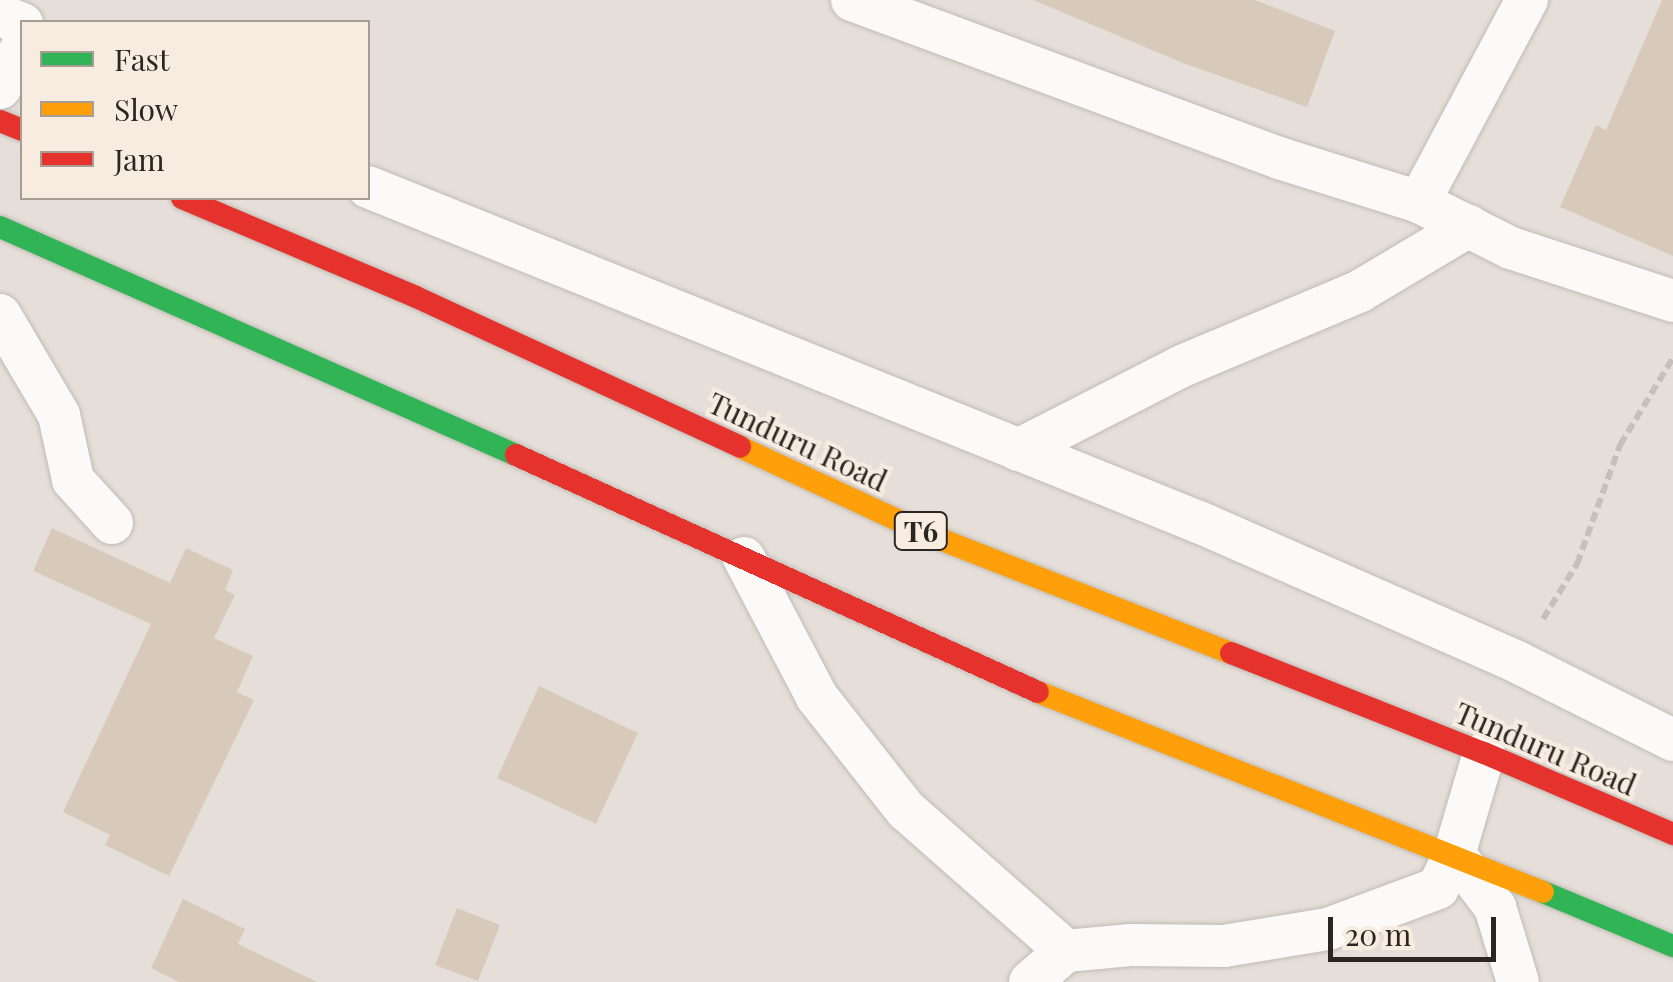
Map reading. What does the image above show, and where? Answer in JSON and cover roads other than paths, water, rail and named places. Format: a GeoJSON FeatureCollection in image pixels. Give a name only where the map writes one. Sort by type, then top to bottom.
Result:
{"type":"FeatureCollection","features":[{"type":"Feature","properties":{"kind":"main road","name":"Tunduru Road"},"geometry":{"type":"LineString","coordinates":[[187,200],[416,297],[927,534],[1484,752],[1673,834]]}},
{"type":"Feature","properties":{"kind":"main road"},"geometry":{"type":"LineString","coordinates":[[0,227],[1063,703],[1454,854],[1673,946]]}},
{"type":"Feature","properties":{"kind":"street"},"geometry":{"type":"LineString","coordinates":[[852,0],[1279,158],[1418,202],[1512,248],[1673,301]]}},
{"type":"Feature","properties":{"kind":"street"},"geometry":{"type":"LineString","coordinates":[[1418,202],[1527,0]]}},
{"type":"Feature","properties":{"kind":"street"},"geometry":{"type":"LineString","coordinates":[[0,88],[20,51]]}},
{"type":"Feature","properties":{"kind":"street"},"geometry":{"type":"LineString","coordinates":[[370,188],[1201,523],[1517,662],[1673,740]]}},
{"type":"Feature","properties":{"kind":"street"},"geometry":{"type":"LineString","coordinates":[[1018,450],[1182,366],[1360,291],[1469,226]]}},
{"type":"Feature","properties":{"kind":"street"},"geometry":{"type":"LineString","coordinates":[[0,315],[60,415],[73,480],[112,523]]}},
{"type":"Feature","properties":{"kind":"street"},"geometry":{"type":"LineString","coordinates":[[744,558],[817,697],[906,810],[1066,951]]}},
{"type":"Feature","properties":{"kind":"street"},"geometry":{"type":"LineString","coordinates":[[1030,982],[1066,951],[1130,945],[1224,946],[1328,929],[1438,888],[1454,854],[1484,752]]}},
{"type":"Feature","properties":{"kind":"street"},"geometry":{"type":"LineString","coordinates":[[1454,854],[1495,907],[1518,982]]}}]}
